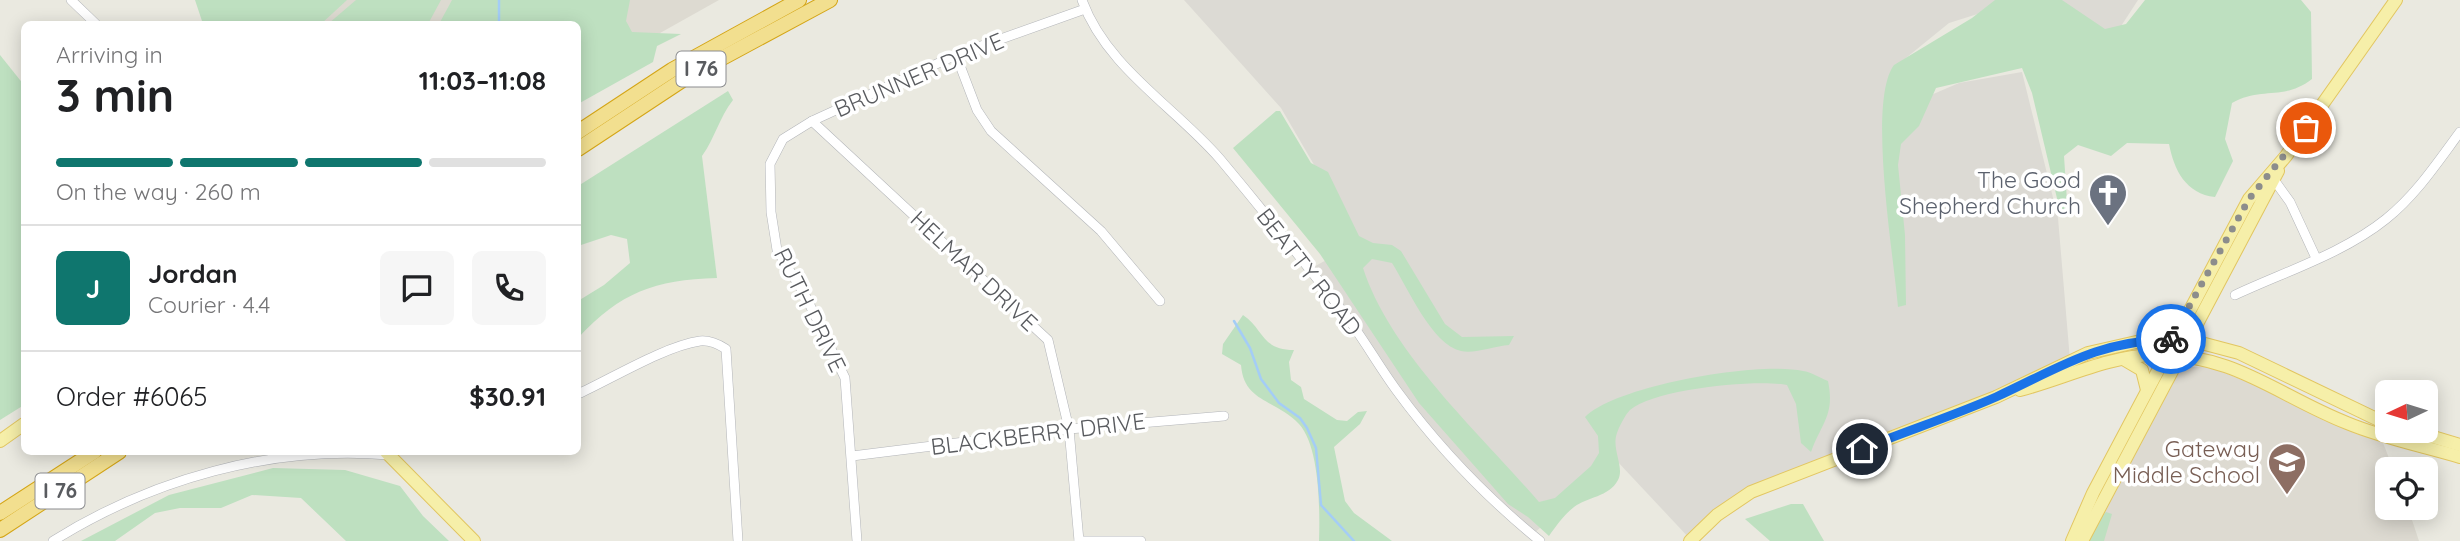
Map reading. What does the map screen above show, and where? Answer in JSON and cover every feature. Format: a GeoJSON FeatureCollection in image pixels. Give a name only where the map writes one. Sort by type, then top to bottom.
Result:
{"type":"FeatureCollection","features":[{"type":"Feature","properties":{"kind":"highway","name":"I 76"},"geometry":{"type":"LineString","coordinates":[[581,130],[672,70],[799,0]]}},
{"type":"Feature","properties":{"kind":"highway","name":"I 76"},"geometry":{"type":"LineString","coordinates":[[581,147],[687,77],[830,0]]}},
{"type":"Feature","properties":{"kind":"highway","name":"I 76"},"geometry":{"type":"LineString","coordinates":[[0,513],[89,455]]}},
{"type":"Feature","properties":{"kind":"highway","name":"I 76"},"geometry":{"type":"LineString","coordinates":[[0,530],[114,455]]}},
{"type":"Feature","properties":{"kind":"main road"},"geometry":{"type":"LineString","coordinates":[[2082,541],[2182,356],[2271,177],[2396,0]]}},
{"type":"Feature","properties":{"kind":"main road"},"geometry":{"type":"LineString","coordinates":[[2072,541],[2093,493],[2249,199],[2271,177]]}},
{"type":"Feature","properties":{"kind":"main road"},"geometry":{"type":"LineString","coordinates":[[1996,397],[2088,353],[2118,344],[2174,339],[2190,340],[2239,353],[2375,418]]}},
{"type":"Feature","properties":{"kind":"main road"},"geometry":{"type":"LineString","coordinates":[[1690,541],[1717,515],[1751,492],[1996,397],[2121,359],[2165,355],[2222,363],[2351,425],[2460,457]]}},
{"type":"Feature","properties":{"kind":"main road"},"geometry":{"type":"LineString","coordinates":[[2121,359],[2133,362],[2142,370],[2147,390]]}},
{"type":"Feature","properties":{"kind":"main road"},"geometry":{"type":"LineString","coordinates":[[0,441],[21,426]]}},
{"type":"Feature","properties":{"kind":"main road"},"geometry":{"type":"LineString","coordinates":[[2438,438],[2460,445]]}},
{"type":"Feature","properties":{"kind":"main road"},"geometry":{"type":"LineString","coordinates":[[390,455],[474,541]]}},
{"type":"Feature","properties":{"kind":"street"},"geometry":{"type":"LineString","coordinates":[[71,0],[93,21]]}},
{"type":"Feature","properties":{"kind":"street","name":"BRUNNER DRIVE"},"geometry":{"type":"LineString","coordinates":[[770,164],[783,139],[812,121],[956,55],[1084,5]]}},
{"type":"Feature","properties":{"kind":"street","name":"BEATTY ROAD"},"geometry":{"type":"LineString","coordinates":[[1084,5],[1121,61],[1219,158],[1342,310],[1400,394],[1461,468],[1482,492],[1539,541]]}},
{"type":"Feature","properties":{"kind":"street"},"geometry":{"type":"LineString","coordinates":[[956,55],[977,110],[991,131],[1101,231],[1160,301]]}},
{"type":"Feature","properties":{"kind":"street","name":"HELMAR DRIVE"},"geometry":{"type":"LineString","coordinates":[[812,121],[1048,340],[1069,429],[1079,541]]}},
{"type":"Feature","properties":{"kind":"street"},"geometry":{"type":"LineString","coordinates":[[2235,295],[2316,258],[2384,221],[2416,191],[2460,132]]}},
{"type":"Feature","properties":{"kind":"street","name":"RUTH DRIVE"},"geometry":{"type":"LineString","coordinates":[[770,164],[771,212],[777,250],[806,297],[845,378],[857,541]]}},
{"type":"Feature","properties":{"kind":"street"},"geometry":{"type":"LineString","coordinates":[[2271,177],[2290,202],[2316,258]]}},
{"type":"Feature","properties":{"kind":"street"},"geometry":{"type":"LineString","coordinates":[[581,393],[673,350],[700,341],[715,342],[726,349],[738,541]]}},
{"type":"Feature","properties":{"kind":"street","name":"BLACKBERRY DRIVE"},"geometry":{"type":"LineString","coordinates":[[852,456],[1069,429],[1224,416]]}},
{"type":"Feature","properties":{"kind":"street"},"geometry":{"type":"LineString","coordinates":[[53,541],[88,519],[167,485],[242,464],[313,455]]}},
{"type":"Feature","properties":{"kind":"street"},"geometry":{"type":"LineString","coordinates":[[1079,541],[1141,541]]}},
{"type":"Feature","properties":{"kind":"shaded area"},"geometry":{"type":"Polygon","coordinates":[[[209,0],[719,0],[644,42],[581,25],[581,21],[211,21],[209,0]]]}},
{"type":"Feature","properties":{"kind":"shaded area"},"geometry":{"type":"Polygon","coordinates":[[[1184,0],[2022,0],[1949,23],[1901,62],[1931,95],[1959,83],[2022,72],[2058,218],[2070,360],[1777,481],[1691,540],[1616,460],[1532,535],[1505,512],[1400,395],[1310,269],[1359,242],[1281,108],[1184,0]]]}},
{"type":"Feature","properties":{"kind":"shaded area"},"geometry":{"type":"Polygon","coordinates":[[[2038,0],[2138,0],[2112,40],[2038,0]]]}},
{"type":"Feature","properties":{"kind":"shaded area"},"geometry":{"type":"Polygon","coordinates":[[[2191,367],[2210,367],[2255,385],[2325,421],[2375,438],[2375,443],[2383,443],[2388,457],[2375,457],[2375,520],[2412,520],[2419,541],[2092,541],[2108,499],[2177,374],[2191,367]]]}},
{"type":"Feature","properties":{"kind":"green space"},"geometry":{"type":"Polygon","coordinates":[[[195,0],[347,0],[324,21],[202,21],[195,0]]]}},
{"type":"Feature","properties":{"kind":"green space"},"geometry":{"type":"Polygon","coordinates":[[[356,0],[441,0],[430,21],[332,21],[356,0]]]}},
{"type":"Feature","properties":{"kind":"green space"},"geometry":{"type":"Polygon","coordinates":[[[452,0],[630,0],[626,21],[632,32],[681,34],[657,46],[653,62],[581,102],[581,21],[441,21],[452,0]]]}},
{"type":"Feature","properties":{"kind":"green space"},"geometry":{"type":"Polygon","coordinates":[[[1995,0],[2062,0],[2105,29],[2126,24],[2145,0],[2301,0],[2311,12],[2312,79],[2292,90],[2253,95],[2232,103],[2225,139],[2233,161],[2215,197],[2189,186],[2174,163],[2169,144],[2127,143],[2111,156],[2078,145],[2064,156],[2068,216],[2060,211],[2032,93],[2022,68],[1936,88],[1919,126],[1901,144],[1898,165],[1905,235],[1906,305],[1898,307],[1882,144],[1886,84],[1894,65],[1972,18],[1995,0]]]}},
{"type":"Feature","properties":{"kind":"green space"},"geometry":{"type":"Polygon","coordinates":[[[0,55],[21,81],[21,407],[0,420],[0,55]]]}},
{"type":"Feature","properties":{"kind":"green space"},"geometry":{"type":"Polygon","coordinates":[[[728,91],[733,100],[702,156],[717,278],[675,282],[640,292],[624,299],[581,335],[581,299],[604,285],[630,263],[627,239],[611,235],[581,245],[581,184],[728,91]]]}},
{"type":"Feature","properties":{"kind":"green space"},"geometry":{"type":"Polygon","coordinates":[[[1276,111],[1280,111],[1311,163],[1328,172],[1359,236],[1373,243],[1392,245],[1401,251],[1445,324],[1462,337],[1514,336],[1509,345],[1478,351],[1466,352],[1450,347],[1431,327],[1392,263],[1372,259],[1363,268],[1376,300],[1415,362],[1539,502],[1555,498],[1591,466],[1599,453],[1598,436],[1585,417],[1602,405],[1626,395],[1689,378],[1755,369],[1782,369],[1806,372],[1828,381],[1829,410],[1811,452],[1801,443],[1796,404],[1787,385],[1753,383],[1706,387],[1660,396],[1630,410],[1621,424],[1616,439],[1620,475],[1614,486],[1574,507],[1549,536],[1508,504],[1419,403],[1320,254],[1233,148],[1276,111]]]}},
{"type":"Feature","properties":{"kind":"green space"},"geometry":{"type":"Polygon","coordinates":[[[1243,315],[1269,343],[1294,350],[1289,362],[1291,380],[1301,387],[1304,399],[1337,420],[1347,421],[1358,412],[1367,411],[1360,424],[1334,447],[1345,501],[1354,513],[1392,541],[1319,541],[1315,463],[1306,434],[1290,416],[1255,394],[1243,377],[1241,365],[1222,354],[1223,344],[1243,315]]]}},
{"type":"Feature","properties":{"kind":"green space"},"geometry":{"type":"Polygon","coordinates":[[[273,468],[345,470],[400,486],[423,516],[449,541],[346,541],[301,498],[252,495],[221,508],[180,508],[155,513],[115,541],[81,541],[169,495],[273,468]]]}},
{"type":"Feature","properties":{"kind":"green space"},"geometry":{"type":"Polygon","coordinates":[[[1791,504],[1803,504],[1824,541],[1770,541],[1745,519],[1791,504]]]}},
{"type":"Feature","properties":{"kind":"green space"},"geometry":{"type":"Polygon","coordinates":[[[2106,512],[2112,514],[2104,541],[2089,541],[2094,524],[2106,512]]]}},
{"type":"Feature","properties":{"kind":"waterway"},"geometry":{"type":"LineString","coordinates":[[499,0],[499,21]]}},
{"type":"Feature","properties":{"kind":"waterway"},"geometry":{"type":"LineString","coordinates":[[1234,321],[1250,348],[1261,379],[1279,403],[1300,418],[1307,428],[1316,448],[1321,505],[1354,541]]}},
{"type":"Feature","properties":{"kind":"way so far"},"geometry":{"type":"LineString","coordinates":[[2171,339],[2174,339],[2249,199],[2306,128]]}},
{"type":"Feature","properties":{"kind":"place","name":"The Good Shepherd Church"},"geometry":{"type":"Point","coordinates":[2108,227]}},
{"type":"Feature","properties":{"kind":"place","name":"Gateway Middle School"},"geometry":{"type":"Point","coordinates":[2287,496]}},
{"type":"Feature","properties":{"kind":"route"},"geometry":{"type":"LineString","coordinates":[[1862,449],[1996,397],[2088,353],[2118,344],[2171,339]]}}]}
